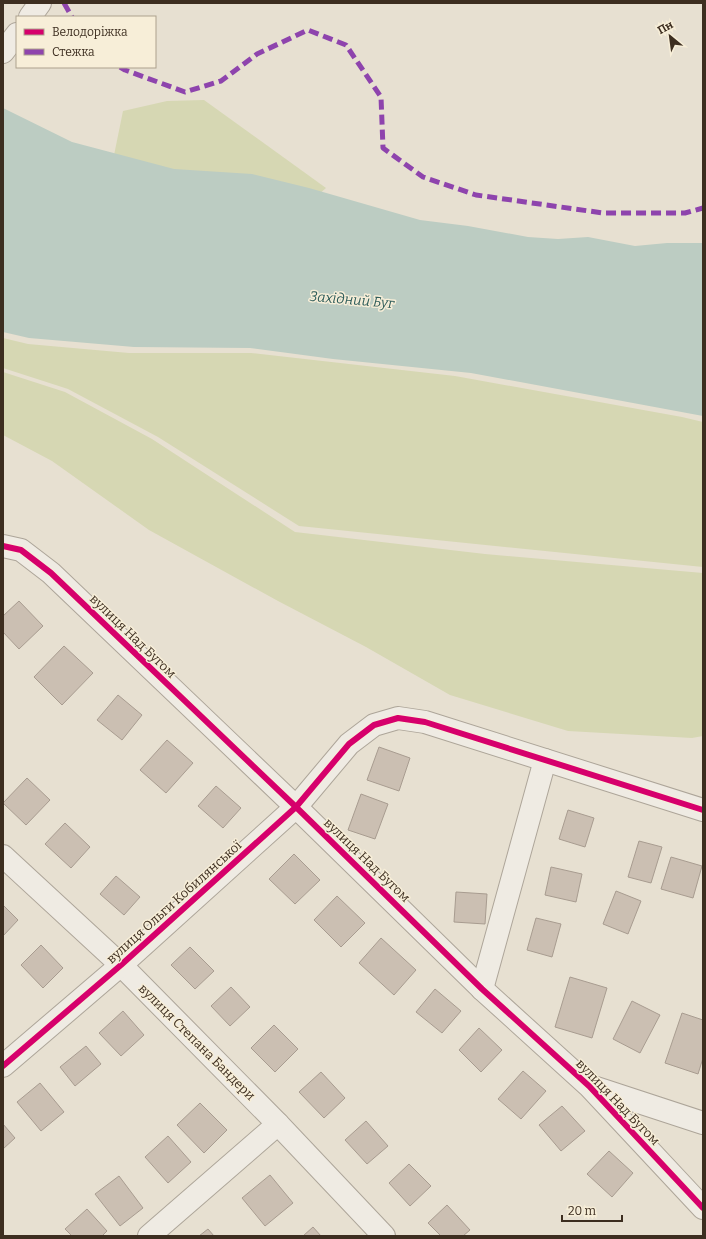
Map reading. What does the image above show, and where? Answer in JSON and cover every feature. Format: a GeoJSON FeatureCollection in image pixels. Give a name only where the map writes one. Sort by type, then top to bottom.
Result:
{"type":"FeatureCollection","features":[{"type":"Feature","properties":{"kind":"street"},"geometry":{"type":"LineString","coordinates":[[3,52],[16,35]]}},
{"type":"Feature","properties":{"kind":"street","name":"вулиця Над Бугом"},"geometry":{"type":"LineString","coordinates":[[3,546],[21,550],[51,573],[296,807],[482,989],[589,1086],[703,1208]]}},
{"type":"Feature","properties":{"kind":"street","name":"вулиця Ольги Кобилянської"},"geometry":{"type":"LineString","coordinates":[[3,1066],[121,966],[296,807],[349,744],[374,725],[398,718],[425,722],[703,810]]}},
{"type":"Feature","properties":{"kind":"street"},"geometry":{"type":"LineString","coordinates":[[482,989],[545,760]]}},
{"type":"Feature","properties":{"kind":"street","name":"вулиця Степана Бандери"},"geometry":{"type":"LineString","coordinates":[[3,856],[121,966],[278,1124],[384,1236]]}},
{"type":"Feature","properties":{"kind":"street"},"geometry":{"type":"LineString","coordinates":[[589,1086],[703,1123]]}},
{"type":"Feature","properties":{"kind":"street"},"geometry":{"type":"LineString","coordinates":[[149,1236],[278,1124]]}},
{"type":"Feature","properties":{"kind":"green space"},"geometry":{"type":"Polygon","coordinates":[[[204,100],[326,188],[302,209],[112,165],[123,111],[167,101],[204,100]]]}},
{"type":"Feature","properties":{"kind":"green space"},"geometry":{"type":"Polygon","coordinates":[[[3,338],[28,344],[129,353],[251,353],[455,376],[703,422],[703,567],[299,526],[158,437],[68,389],[3,368],[3,338]]]}},
{"type":"Feature","properties":{"kind":"green space"},"geometry":{"type":"Polygon","coordinates":[[[3,372],[65,392],[152,439],[295,532],[485,554],[703,573],[703,736],[692,738],[568,731],[450,695],[366,647],[278,601],[149,530],[52,461],[3,435],[3,372]]]}},
{"type":"Feature","properties":{"kind":"water","name":"Західний Буг"},"geometry":{"type":"Polygon","coordinates":[[[3,108],[72,142],[174,169],[252,174],[309,188],[420,220],[468,226],[528,237],[558,239],[588,237],[635,246],[667,243],[703,243],[703,416],[471,373],[333,359],[250,348],[134,347],[29,338],[3,332],[3,108]]]}},
{"type":"Feature","properties":{"kind":"building"},"geometry":{"type":"Polygon","coordinates":[[[19,601],[43,626],[19,649],[3,632],[3,616],[19,601]]]}},
{"type":"Feature","properties":{"kind":"building"},"geometry":{"type":"Polygon","coordinates":[[[64,646],[93,673],[62,705],[34,677],[64,646]]]}},
{"type":"Feature","properties":{"kind":"building"},"geometry":{"type":"Polygon","coordinates":[[[118,695],[142,715],[122,740],[97,720],[118,695]]]}},
{"type":"Feature","properties":{"kind":"building"},"geometry":{"type":"Polygon","coordinates":[[[167,740],[193,763],[166,793],[140,770],[167,740]]]}},
{"type":"Feature","properties":{"kind":"building"},"geometry":{"type":"Polygon","coordinates":[[[379,747],[410,758],[399,791],[367,780],[379,747]]]}},
{"type":"Feature","properties":{"kind":"building"},"geometry":{"type":"Polygon","coordinates":[[[27,778],[50,800],[26,825],[3,803],[27,778]]]}},
{"type":"Feature","properties":{"kind":"building"},"geometry":{"type":"Polygon","coordinates":[[[216,786],[241,808],[223,828],[198,806],[216,786]]]}},
{"type":"Feature","properties":{"kind":"building"},"geometry":{"type":"Polygon","coordinates":[[[361,794],[388,804],[375,839],[348,830],[361,794]]]}},
{"type":"Feature","properties":{"kind":"building"},"geometry":{"type":"Polygon","coordinates":[[[568,810],[594,818],[585,847],[559,839],[568,810]]]}},
{"type":"Feature","properties":{"kind":"building"},"geometry":{"type":"Polygon","coordinates":[[[65,823],[90,847],[71,868],[45,844],[65,823]]]}},
{"type":"Feature","properties":{"kind":"building"},"geometry":{"type":"Polygon","coordinates":[[[639,841],[662,847],[651,883],[628,877],[639,841]]]}},
{"type":"Feature","properties":{"kind":"building"},"geometry":{"type":"Polygon","coordinates":[[[294,854],[320,880],[295,904],[269,879],[294,854]]]}},
{"type":"Feature","properties":{"kind":"building"},"geometry":{"type":"Polygon","coordinates":[[[671,857],[702,866],[693,898],[661,889],[671,857]]]}},
{"type":"Feature","properties":{"kind":"building"},"geometry":{"type":"Polygon","coordinates":[[[551,867],[582,874],[576,902],[545,895],[551,867]]]}},
{"type":"Feature","properties":{"kind":"building"},"geometry":{"type":"Polygon","coordinates":[[[116,876],[140,897],[124,915],[100,894],[116,876]]]}},
{"type":"Feature","properties":{"kind":"building"},"geometry":{"type":"Polygon","coordinates":[[[616,891],[641,901],[628,934],[603,924],[616,891]]]}},
{"type":"Feature","properties":{"kind":"building"},"geometry":{"type":"Polygon","coordinates":[[[456,892],[487,894],[485,924],[454,922],[456,892]]]}},
{"type":"Feature","properties":{"kind":"building"},"geometry":{"type":"Polygon","coordinates":[[[337,896],[365,923],[341,947],[314,920],[337,896]]]}},
{"type":"Feature","properties":{"kind":"building"},"geometry":{"type":"Polygon","coordinates":[[[3,905],[18,920],[3,936],[3,905]]]}},
{"type":"Feature","properties":{"kind":"building"},"geometry":{"type":"Polygon","coordinates":[[[536,918],[561,924],[552,957],[527,950],[536,918]]]}},
{"type":"Feature","properties":{"kind":"building"},"geometry":{"type":"Polygon","coordinates":[[[381,938],[416,970],[394,995],[359,963],[381,938]]]}},
{"type":"Feature","properties":{"kind":"building"},"geometry":{"type":"Polygon","coordinates":[[[41,945],[63,968],[43,988],[21,965],[41,945]]]}},
{"type":"Feature","properties":{"kind":"building"},"geometry":{"type":"Polygon","coordinates":[[[190,947],[214,971],[195,989],[171,965],[190,947]]]}},
{"type":"Feature","properties":{"kind":"building"},"geometry":{"type":"Polygon","coordinates":[[[570,977],[607,988],[592,1038],[555,1027],[570,977]]]}},
{"type":"Feature","properties":{"kind":"building"},"geometry":{"type":"Polygon","coordinates":[[[231,987],[250,1007],[230,1026],[211,1006],[231,987]]]}},
{"type":"Feature","properties":{"kind":"building"},"geometry":{"type":"Polygon","coordinates":[[[435,989],[461,1011],[442,1033],[416,1012],[435,989]]]}},
{"type":"Feature","properties":{"kind":"building"},"geometry":{"type":"Polygon","coordinates":[[[632,1001],[660,1015],[640,1053],[613,1039],[632,1001]]]}},
{"type":"Feature","properties":{"kind":"building"},"geometry":{"type":"Polygon","coordinates":[[[123,1011],[144,1035],[121,1056],[99,1033],[123,1011]]]}},
{"type":"Feature","properties":{"kind":"building"},"geometry":{"type":"Polygon","coordinates":[[[682,1013],[703,1020],[703,1058],[698,1074],[665,1063],[682,1013]]]}},
{"type":"Feature","properties":{"kind":"building"},"geometry":{"type":"Polygon","coordinates":[[[274,1025],[298,1049],[275,1072],[251,1048],[274,1025]]]}},
{"type":"Feature","properties":{"kind":"building"},"geometry":{"type":"Polygon","coordinates":[[[479,1028],[502,1050],[481,1072],[459,1050],[479,1028]]]}},
{"type":"Feature","properties":{"kind":"building"},"geometry":{"type":"Polygon","coordinates":[[[86,1046],[101,1064],[75,1086],[60,1067],[86,1046]]]}},
{"type":"Feature","properties":{"kind":"building"},"geometry":{"type":"Polygon","coordinates":[[[523,1071],[546,1091],[521,1119],[498,1099],[523,1071]]]}},
{"type":"Feature","properties":{"kind":"building"},"geometry":{"type":"Polygon","coordinates":[[[321,1072],[345,1098],[324,1118],[299,1092],[321,1072]]]}},
{"type":"Feature","properties":{"kind":"building"},"geometry":{"type":"Polygon","coordinates":[[[40,1083],[64,1112],[41,1131],[17,1102],[40,1083]]]}},
{"type":"Feature","properties":{"kind":"building"},"geometry":{"type":"Polygon","coordinates":[[[200,1103],[227,1130],[204,1153],[177,1125],[200,1103]]]}},
{"type":"Feature","properties":{"kind":"building"},"geometry":{"type":"Polygon","coordinates":[[[562,1106],[585,1131],[561,1151],[539,1125],[562,1106]]]}},
{"type":"Feature","properties":{"kind":"building"},"geometry":{"type":"Polygon","coordinates":[[[366,1121],[388,1146],[367,1164],[345,1140],[366,1121]]]}},
{"type":"Feature","properties":{"kind":"building"},"geometry":{"type":"Polygon","coordinates":[[[3,1124],[15,1138],[3,1149],[3,1124]]]}},
{"type":"Feature","properties":{"kind":"building"},"geometry":{"type":"Polygon","coordinates":[[[168,1136],[191,1162],[168,1183],[145,1157],[168,1136]]]}},
{"type":"Feature","properties":{"kind":"building"},"geometry":{"type":"Polygon","coordinates":[[[609,1151],[633,1173],[612,1197],[587,1174],[609,1151]]]}},
{"type":"Feature","properties":{"kind":"building"},"geometry":{"type":"Polygon","coordinates":[[[409,1164],[431,1186],[410,1206],[389,1183],[409,1164]]]}},
{"type":"Feature","properties":{"kind":"building"},"geometry":{"type":"Polygon","coordinates":[[[270,1175],[293,1203],[265,1226],[242,1198],[270,1175]]]}},
{"type":"Feature","properties":{"kind":"building"},"geometry":{"type":"Polygon","coordinates":[[[119,1176],[143,1208],[120,1226],[95,1194],[119,1176]]]}},
{"type":"Feature","properties":{"kind":"building"},"geometry":{"type":"Polygon","coordinates":[[[447,1205],[470,1230],[463,1236],[441,1236],[428,1223],[447,1205]]]}},
{"type":"Feature","properties":{"kind":"building"},"geometry":{"type":"Polygon","coordinates":[[[87,1209],[107,1231],[102,1236],[72,1236],[65,1229],[87,1209]]]}},
{"type":"Feature","properties":{"kind":"building"},"geometry":{"type":"Polygon","coordinates":[[[313,1227],[321,1236],[303,1236],[313,1227]]]}},
{"type":"Feature","properties":{"kind":"building"},"geometry":{"type":"Polygon","coordinates":[[[208,1229],[214,1236],[199,1236],[208,1229]]]}},
{"type":"Feature","properties":{"kind":"marked path"},"geometry":{"type":"LineString","coordinates":[[64,3],[71,16]]}},
{"type":"Feature","properties":{"kind":"marked path"},"geometry":{"type":"LineString","coordinates":[[122,68],[185,92],[221,81],[257,54],[308,30],[346,45],[381,97],[383,148],[423,177],[476,195],[603,213],[685,213],[703,208]]}},
{"type":"Feature","properties":{"kind":"cycle path"},"geometry":{"type":"LineString","coordinates":[[3,546],[21,550],[51,573],[296,807],[482,989],[589,1086],[703,1208]]}},
{"type":"Feature","properties":{"kind":"cycle path"},"geometry":{"type":"LineString","coordinates":[[3,1066],[121,965],[296,807],[349,744],[374,725],[398,718],[425,722],[703,810]]}}]}
